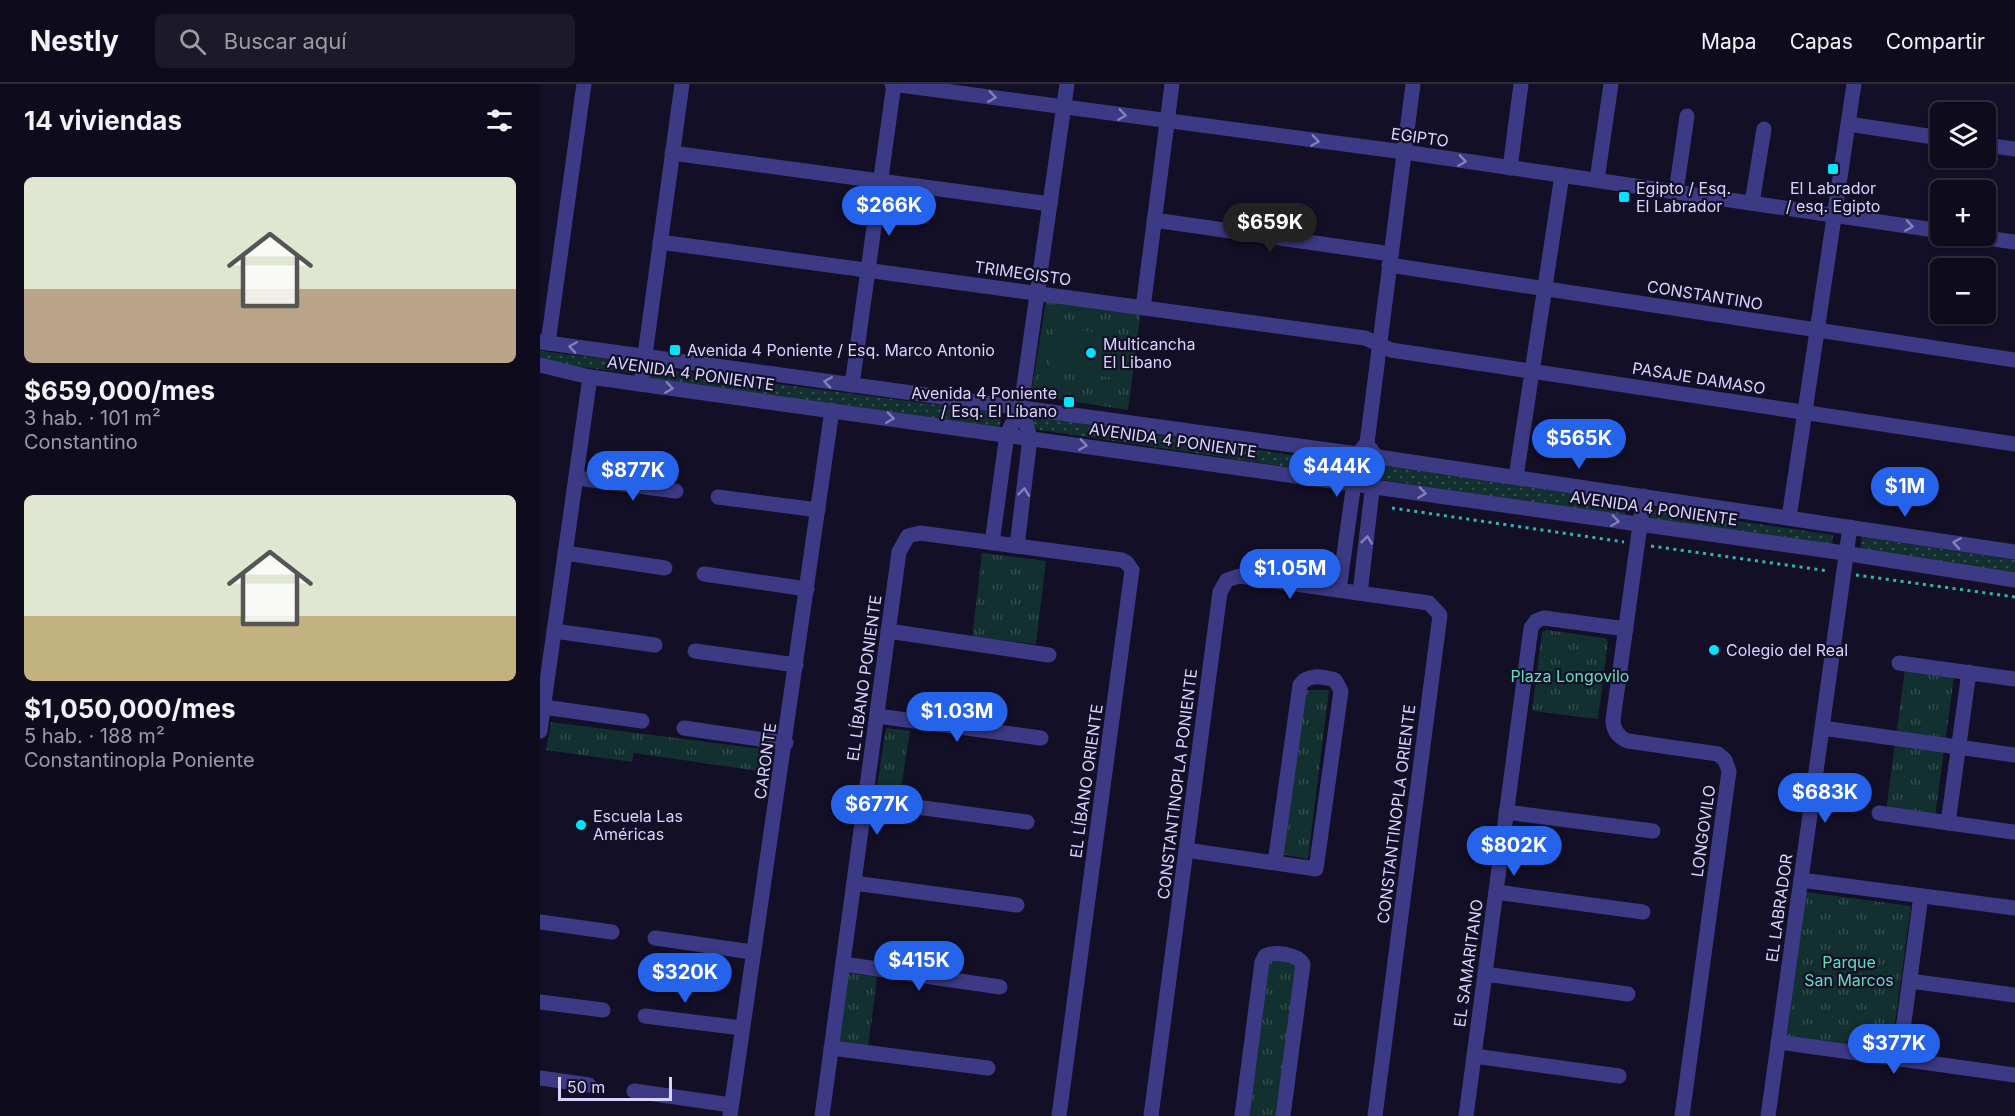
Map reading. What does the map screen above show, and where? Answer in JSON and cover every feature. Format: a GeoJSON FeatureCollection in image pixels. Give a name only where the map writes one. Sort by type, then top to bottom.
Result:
{"type":"FeatureCollection","features":[{"type":"Feature","properties":{"kind":"street"},"geometry":{"type":"LineString","coordinates":[[544,343],[584,84]]}},
{"type":"Feature","properties":{"kind":"street"},"geometry":{"type":"LineString","coordinates":[[641,384],[682,84]]}},
{"type":"Feature","properties":{"kind":"street"},"geometry":{"type":"LineString","coordinates":[[852,385],[893,84]]}},
{"type":"Feature","properties":{"kind":"street","name":"EGIPTO"},"geometry":{"type":"LineString","coordinates":[[893,84],[961,88],[1064,107],[1404,152],[1930,229]]}},
{"type":"Feature","properties":{"kind":"street"},"geometry":{"type":"LineString","coordinates":[[992,543],[1007,435],[1021,407],[1067,84]]}},
{"type":"Feature","properties":{"kind":"street"},"geometry":{"type":"LineString","coordinates":[[1143,308],[1172,84]]}},
{"type":"Feature","properties":{"kind":"street"},"geometry":{"type":"LineString","coordinates":[[1349,592],[1352,483],[1362,448],[1379,344],[1413,84]]}},
{"type":"Feature","properties":{"kind":"street"},"geometry":{"type":"LineString","coordinates":[[1510,168],[1521,84]]}},
{"type":"Feature","properties":{"kind":"street"},"geometry":{"type":"LineString","coordinates":[[1597,180],[1611,84]]}},
{"type":"Feature","properties":{"kind":"street"},"geometry":{"type":"LineString","coordinates":[[1789,518],[1854,84]]}},
{"type":"Feature","properties":{"kind":"street"},"geometry":{"type":"LineString","coordinates":[[1676,192],[1687,116]]}},
{"type":"Feature","properties":{"kind":"street"},"geometry":{"type":"LineString","coordinates":[[1848,124],[1930,136]]}},
{"type":"Feature","properties":{"kind":"street"},"geometry":{"type":"LineString","coordinates":[[1752,202],[1764,129]]}},
{"type":"Feature","properties":{"kind":"street"},"geometry":{"type":"LineString","coordinates":[[1996,146],[2015,149]]}},
{"type":"Feature","properties":{"kind":"street"},"geometry":{"type":"LineString","coordinates":[[672,153],[1050,204]]}},
{"type":"Feature","properties":{"kind":"street"},"geometry":{"type":"LineString","coordinates":[[1516,477],[1562,175]]}},
{"type":"Feature","properties":{"kind":"street","name":"CONSTANTINO"},"geometry":{"type":"LineString","coordinates":[[1154,220],[1545,288],[2015,360]]}},
{"type":"Feature","properties":{"kind":"street"},"geometry":{"type":"LineString","coordinates":[[1996,239],[2015,242]]}},
{"type":"Feature","properties":{"kind":"street","name":"TRIMEGISTO"},"geometry":{"type":"LineString","coordinates":[[660,242],[1365,338],[1379,344]]}},
{"type":"Feature","properties":{"kind":"street","name":"AVENIDA 4 PONIENTE"},"geometry":{"type":"LineString","coordinates":[[544,343],[1021,407],[1362,448]]}},
{"type":"Feature","properties":{"kind":"street","name":"PASAJE DAMASO"},"geometry":{"type":"LineString","coordinates":[[1379,344],[1391,350],[2015,444]]}},
{"type":"Feature","properties":{"kind":"street","name":"AVENIDA 4 PONIENTE"},"geometry":{"type":"LineString","coordinates":[[540,365],[590,377],[1846,553],[2015,580]]}},
{"type":"Feature","properties":{"kind":"street"},"geometry":{"type":"LineString","coordinates":[[540,732],[590,377]]}},
{"type":"Feature","properties":{"kind":"street"},"geometry":{"type":"LineString","coordinates":[[1017,546],[1030,438],[1021,407]]}},
{"type":"Feature","properties":{"kind":"street","name":"CARONTE"},"geometry":{"type":"LineString","coordinates":[[731,1110],[786,742],[832,410]]}},
{"type":"Feature","properties":{"kind":"street"},"geometry":{"type":"LineString","coordinates":[[1349,592],[1374,486],[1376,456],[1362,448]]}},
{"type":"Feature","properties":{"kind":"street","name":"AVENIDA 4 PONIENTE"},"geometry":{"type":"LineString","coordinates":[[1376,456],[2015,552]]}},
{"type":"Feature","properties":{"kind":"street"},"geometry":{"type":"LineString","coordinates":[[576,478],[676,491]]}},
{"type":"Feature","properties":{"kind":"street","name":"LONGOVILO"},"geometry":{"type":"LineString","coordinates":[[1644,496],[1613,720],[1617,733],[1628,741],[1718,754],[1725,760],[1729,771],[1682,1116]]}},
{"type":"Feature","properties":{"kind":"street"},"geometry":{"type":"LineString","coordinates":[[718,497],[818,510]]}},
{"type":"Feature","properties":{"kind":"street","name":"EL LABRADOR"},"geometry":{"type":"LineString","coordinates":[[1768,1116],[1850,527]]}},
{"type":"Feature","properties":{"kind":"street","name":"EL LÍBANO PONIENTE"},"geometry":{"type":"LineString","coordinates":[[822,1116],[899,552],[908,536],[920,533],[1017,546]]}},
{"type":"Feature","properties":{"kind":"street","name":"EL LÍBANO ORIENTE"},"geometry":{"type":"LineString","coordinates":[[1017,546],[1122,560],[1132,570],[1059,1116]]}},
{"type":"Feature","properties":{"kind":"street"},"geometry":{"type":"LineString","coordinates":[[565,554],[665,568]]}},
{"type":"Feature","properties":{"kind":"street"},"geometry":{"type":"LineString","coordinates":[[704,574],[807,589]]}},
{"type":"Feature","properties":{"kind":"street","name":"CONSTANTINOPLA PONIENTE"},"geometry":{"type":"LineString","coordinates":[[1151,1116],[1220,592],[1224,584],[1239,576],[1349,592]]}},
{"type":"Feature","properties":{"kind":"street","name":"CONSTANTINOPLA ORIENTE"},"geometry":{"type":"LineString","coordinates":[[1349,592],[1429,603],[1440,615],[1375,1116]]}},
{"type":"Feature","properties":{"kind":"street","name":"EL SAMARITANO"},"geometry":{"type":"LineString","coordinates":[[1466,1116],[1533,625],[1540,619],[1548,618],[1626,629]]}},
{"type":"Feature","properties":{"kind":"street"},"geometry":{"type":"LineString","coordinates":[[554,631],[655,645]]}},
{"type":"Feature","properties":{"kind":"street"},"geometry":{"type":"LineString","coordinates":[[888,631],[1049,656]]}},
{"type":"Feature","properties":{"kind":"street"},"geometry":{"type":"LineString","coordinates":[[695,651],[796,665]]}},
{"type":"Feature","properties":{"kind":"street"},"geometry":{"type":"LineString","coordinates":[[1899,663],[2015,679]]}},
{"type":"Feature","properties":{"kind":"street"},"geometry":{"type":"LineString","coordinates":[[1948,823],[1969,672]]}},
{"type":"Feature","properties":{"kind":"street"},"geometry":{"type":"LineString","coordinates":[[1186,850],[1316,869],[1341,691],[1335,680],[1311,676],[1304,679],[1300,685],[1275,862]]}},
{"type":"Feature","properties":{"kind":"street"},"geometry":{"type":"LineString","coordinates":[[544,707],[642,721]]}},
{"type":"Feature","properties":{"kind":"street"},"geometry":{"type":"LineString","coordinates":[[877,716],[1041,738]]}},
{"type":"Feature","properties":{"kind":"street"},"geometry":{"type":"LineString","coordinates":[[684,728],[786,742]]}},
{"type":"Feature","properties":{"kind":"street"},"geometry":{"type":"LineString","coordinates":[[1822,728],[2015,755]]}},
{"type":"Feature","properties":{"kind":"street"},"geometry":{"type":"LineString","coordinates":[[865,800],[1027,822]]}},
{"type":"Feature","properties":{"kind":"street"},"geometry":{"type":"LineString","coordinates":[[1506,812],[1653,831]]}},
{"type":"Feature","properties":{"kind":"street"},"geometry":{"type":"LineString","coordinates":[[1879,813],[2013,832]]}},
{"type":"Feature","properties":{"kind":"street"},"geometry":{"type":"LineString","coordinates":[[1801,880],[2015,908]]}},
{"type":"Feature","properties":{"kind":"street"},"geometry":{"type":"LineString","coordinates":[[854,883],[1017,905]]}},
{"type":"Feature","properties":{"kind":"street"},"geometry":{"type":"LineString","coordinates":[[1496,892],[1643,912]]}},
{"type":"Feature","properties":{"kind":"street"},"geometry":{"type":"LineString","coordinates":[[1899,1059],[1921,896]]}},
{"type":"Feature","properties":{"kind":"street"},"geometry":{"type":"LineString","coordinates":[[540,922],[612,932]]}},
{"type":"Feature","properties":{"kind":"street"},"geometry":{"type":"LineString","coordinates":[[655,938],[753,952]]}},
{"type":"Feature","properties":{"kind":"street"},"geometry":{"type":"LineString","coordinates":[[1242,1116],[1262,962],[1265,956],[1273,954],[1295,956],[1303,964],[1283,1116]]}},
{"type":"Feature","properties":{"kind":"street"},"geometry":{"type":"LineString","coordinates":[[843,964],[1000,987]]}},
{"type":"Feature","properties":{"kind":"street"},"geometry":{"type":"LineString","coordinates":[[1485,974],[1628,994]]}},
{"type":"Feature","properties":{"kind":"street"},"geometry":{"type":"LineString","coordinates":[[1910,981],[2015,995]]}},
{"type":"Feature","properties":{"kind":"street"},"geometry":{"type":"LineString","coordinates":[[540,1002],[603,1010]]}},
{"type":"Feature","properties":{"kind":"street"},"geometry":{"type":"LineString","coordinates":[[645,1016],[742,1028]]}},
{"type":"Feature","properties":{"kind":"street"},"geometry":{"type":"LineString","coordinates":[[1778,1042],[2015,1075]]}},
{"type":"Feature","properties":{"kind":"street"},"geometry":{"type":"LineString","coordinates":[[831,1048],[988,1068]]}},
{"type":"Feature","properties":{"kind":"street"},"geometry":{"type":"LineString","coordinates":[[1474,1056],[1619,1076]]}},
{"type":"Feature","properties":{"kind":"street"},"geometry":{"type":"LineString","coordinates":[[540,1078],[589,1085]]}},
{"type":"Feature","properties":{"kind":"street"},"geometry":{"type":"LineString","coordinates":[[634,1091],[731,1110]]}},
{"type":"Feature","properties":{"kind":"path"},"geometry":{"type":"LineString","coordinates":[[1392,508],[2015,597]]}},
{"type":"Feature","properties":{"kind":"green space"},"geometry":{"type":"Polygon","coordinates":[[[1046,300],[1141,312],[1128,410],[1031,395],[1046,300]]]}},
{"type":"Feature","properties":{"kind":"green space","name":"Multicancha El Libano"},"geometry":{"type":"Polygon","coordinates":[[[1054,327],[1132,337],[1128,379],[1048,370],[1054,327]]]}},
{"type":"Feature","properties":{"kind":"green space"},"geometry":{"type":"Polygon","coordinates":[[[540,351],[631,362],[634,368],[629,373],[557,364],[540,358],[540,351]]]}},
{"type":"Feature","properties":{"kind":"green space"},"geometry":{"type":"Polygon","coordinates":[[[647,367],[1001,413],[1000,427],[646,378],[647,367]]]}},
{"type":"Feature","properties":{"kind":"green space"},"geometry":{"type":"Polygon","coordinates":[[[1029,416],[1346,463],[1342,475],[1033,429],[1029,416]]]}},
{"type":"Feature","properties":{"kind":"green space"},"geometry":{"type":"Polygon","coordinates":[[[1379,465],[1627,501],[1625,516],[1376,479],[1379,465]]]}},
{"type":"Feature","properties":{"kind":"green space"},"geometry":{"type":"Polygon","coordinates":[[[1651,508],[1833,535],[1832,548],[1650,521],[1651,508]]]}},
{"type":"Feature","properties":{"kind":"green space"},"geometry":{"type":"Polygon","coordinates":[[[1862,537],[2015,560],[2015,574],[1860,549],[1862,537]]]}},
{"type":"Feature","properties":{"kind":"green space"},"geometry":{"type":"Polygon","coordinates":[[[982,553],[1046,561],[1036,644],[972,637],[982,553]]]}},
{"type":"Feature","properties":{"kind":"green space","name":"Plaza Longovilo"},"geometry":{"type":"Polygon","coordinates":[[[1547,630],[1605,638],[1608,642],[1598,719],[1532,711],[1542,632],[1547,630]]]}},
{"type":"Feature","properties":{"kind":"green space"},"geometry":{"type":"Polygon","coordinates":[[[1905,669],[1954,676],[1935,817],[1886,811],[1905,669]]]}},
{"type":"Feature","properties":{"kind":"green space"},"geometry":{"type":"Polygon","coordinates":[[[1304,690],[1329,690],[1308,859],[1280,854],[1304,690]]]}},
{"type":"Feature","properties":{"kind":"green space"},"geometry":{"type":"Polygon","coordinates":[[[551,722],[769,750],[766,772],[634,753],[632,762],[546,750],[551,722]]]}},
{"type":"Feature","properties":{"kind":"green space"},"geometry":{"type":"Polygon","coordinates":[[[886,728],[910,731],[899,802],[875,799],[886,728]]]}},
{"type":"Feature","properties":{"kind":"green space","name":"Parque San Marcos"},"geometry":{"type":"Polygon","coordinates":[[[1806,892],[1911,906],[1891,1051],[1787,1037],[1806,892]]]}},
{"type":"Feature","properties":{"kind":"green space"},"geometry":{"type":"Polygon","coordinates":[[[1268,958],[1296,963],[1277,1116],[1249,1116],[1268,958]]]}},
{"type":"Feature","properties":{"kind":"green space"},"geometry":{"type":"Polygon","coordinates":[[[848,973],[877,977],[868,1048],[838,1044],[848,973]]]}},
{"type":"Feature","properties":{"kind":"place","name":"El Labrador / esq. Egipto"},"geometry":{"type":"Point","coordinates":[1833,169]}},
{"type":"Feature","properties":{"kind":"place","name":"Egipto / Esq. El Labrador"},"geometry":{"type":"Point","coordinates":[1624,197]}},
{"type":"Feature","properties":{"kind":"place","name":"Avenida 4 Poniente / Esq. Marco Antonio"},"geometry":{"type":"Point","coordinates":[675,350]}},
{"type":"Feature","properties":{"kind":"place","name":"Multicancha El Libano"},"geometry":{"type":"Point","coordinates":[1091,353]}},
{"type":"Feature","properties":{"kind":"place","name":"Avenida 4 Poniente / Esq. El Líbano"},"geometry":{"type":"Point","coordinates":[1069,402]}},
{"type":"Feature","properties":{"kind":"place","name":"Colegio del Real"},"geometry":{"type":"Point","coordinates":[1714,650]}},
{"type":"Feature","properties":{"kind":"place","name":"Escuela Las Américas"},"geometry":{"type":"Point","coordinates":[581,825]}}]}
